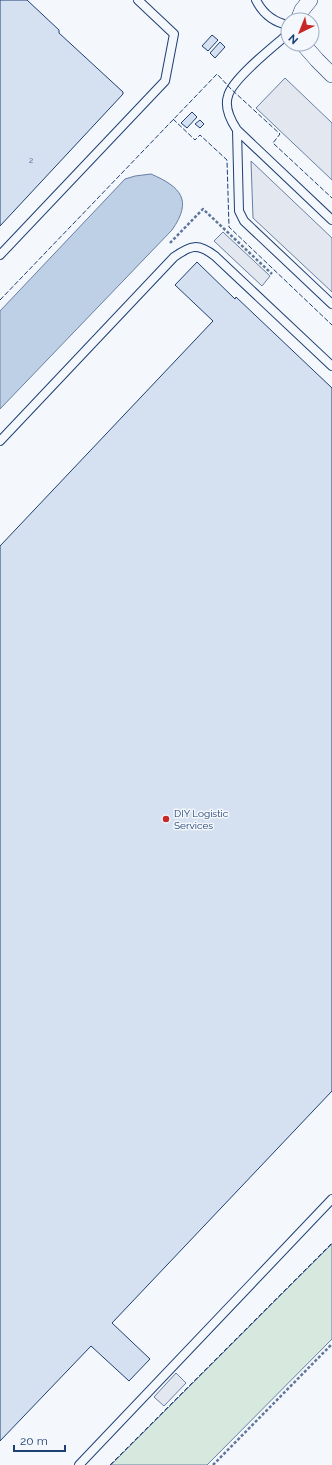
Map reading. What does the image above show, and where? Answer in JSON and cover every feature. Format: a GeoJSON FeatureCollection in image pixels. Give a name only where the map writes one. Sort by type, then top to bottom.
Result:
{"type":"FeatureCollection","features":[{"type":"Feature","properties":{"kind":"street"},"geometry":{"type":"LineString","coordinates":[[301,12],[310,0]]}},
{"type":"Feature","properties":{"kind":"street"},"geometry":{"type":"LineString","coordinates":[[310,52],[332,75]]}},
{"type":"Feature","properties":{"kind":"lane"},"geometry":{"type":"LineString","coordinates":[[0,254],[165,81],[174,34],[138,0]]}},
{"type":"Feature","properties":{"kind":"lane"},"geometry":{"type":"LineString","coordinates":[[256,0],[267,15],[280,23]]}},
{"type":"Feature","properties":{"kind":"lane"},"geometry":{"type":"LineString","coordinates":[[280,41],[239,78],[231,89],[228,96],[229,116],[237,130],[332,220]]}},
{"type":"Feature","properties":{"kind":"lane"},"geometry":{"type":"LineString","coordinates":[[237,130],[239,211],[244,221],[332,304]]}},
{"type":"Feature","properties":{"kind":"lane"},"geometry":{"type":"LineString","coordinates":[[0,441],[174,257],[190,247],[206,249],[215,256],[332,366]]}},
{"type":"Feature","properties":{"kind":"lane"},"geometry":{"type":"LineString","coordinates":[[79,1465],[332,1199]]}},
{"type":"Feature","properties":{"kind":"path"},"geometry":{"type":"LineString","coordinates":[[213,1465],[332,1344]]}},
{"type":"Feature","properties":{"kind":"shaded area"},"geometry":{"type":"Polygon","coordinates":[[[285,78],[332,123],[332,180],[256,108],[285,78]]]}},
{"type":"Feature","properties":{"kind":"shaded area"},"geometry":{"type":"Polygon","coordinates":[[[251,161],[332,238],[332,292],[253,218],[251,161]]]}},
{"type":"Feature","properties":{"kind":"shaded area"},"geometry":{"type":"Polygon","coordinates":[[[223,232],[270,276],[262,286],[214,241],[223,232]]]}},
{"type":"Feature","properties":{"kind":"shaded area"},"geometry":{"type":"Polygon","coordinates":[[[332,1244],[332,1339],[207,1465],[111,1465],[332,1244]]]}},
{"type":"Feature","properties":{"kind":"shaded area"},"geometry":{"type":"Polygon","coordinates":[[[176,1373],[186,1383],[164,1406],[154,1397],[176,1373]]]}},
{"type":"Feature","properties":{"kind":"water"},"geometry":{"type":"Polygon","coordinates":[[[151,174],[170,184],[181,196],[182,210],[172,230],[0,409],[0,311],[125,179],[151,174]]]}},
{"type":"Feature","properties":{"kind":"building"},"geometry":{"type":"Polygon","coordinates":[[[0,0],[27,0],[59,30],[59,33],[123,92],[123,94],[0,226],[0,0]]]}},
{"type":"Feature","properties":{"kind":"building"},"geometry":{"type":"Polygon","coordinates":[[[212,35],[218,40],[208,51],[202,46],[212,35]]]}},
{"type":"Feature","properties":{"kind":"building"},"geometry":{"type":"Polygon","coordinates":[[[220,42],[225,47],[215,58],[210,53],[220,42]]]}},
{"type":"Feature","properties":{"kind":"building"},"geometry":{"type":"Polygon","coordinates":[[[192,112],[197,117],[187,128],[181,123],[192,112]]]}},
{"type":"Feature","properties":{"kind":"building"},"geometry":{"type":"Polygon","coordinates":[[[200,120],[204,124],[200,128],[195,124],[200,120]]]}},
{"type":"Feature","properties":{"kind":"building","name":"DIY Logistic Services"},"geometry":{"type":"Polygon","coordinates":[[[197,262],[332,388],[332,1091],[112,1323],[150,1359],[129,1381],[91,1346],[0,1441],[0,546],[213,321],[175,285],[197,262]]]}},
{"type":"Feature","properties":{"kind":"fence"},"geometry":{"type":"LineString","coordinates":[[0,300],[217,74],[231,89],[280,134],[273,143],[332,198]]}},
{"type":"Feature","properties":{"kind":"fence"},"geometry":{"type":"LineString","coordinates":[[173,119],[195,140],[200,135],[227,160],[229,227],[332,325]]}},
{"type":"Feature","properties":{"kind":"fence"},"geometry":{"type":"LineString","coordinates":[[110,1465],[332,1243]]}},
{"type":"Feature","properties":{"kind":"place","name":"DIY Logistic Services"},"geometry":{"type":"Point","coordinates":[166,819]}}]}
